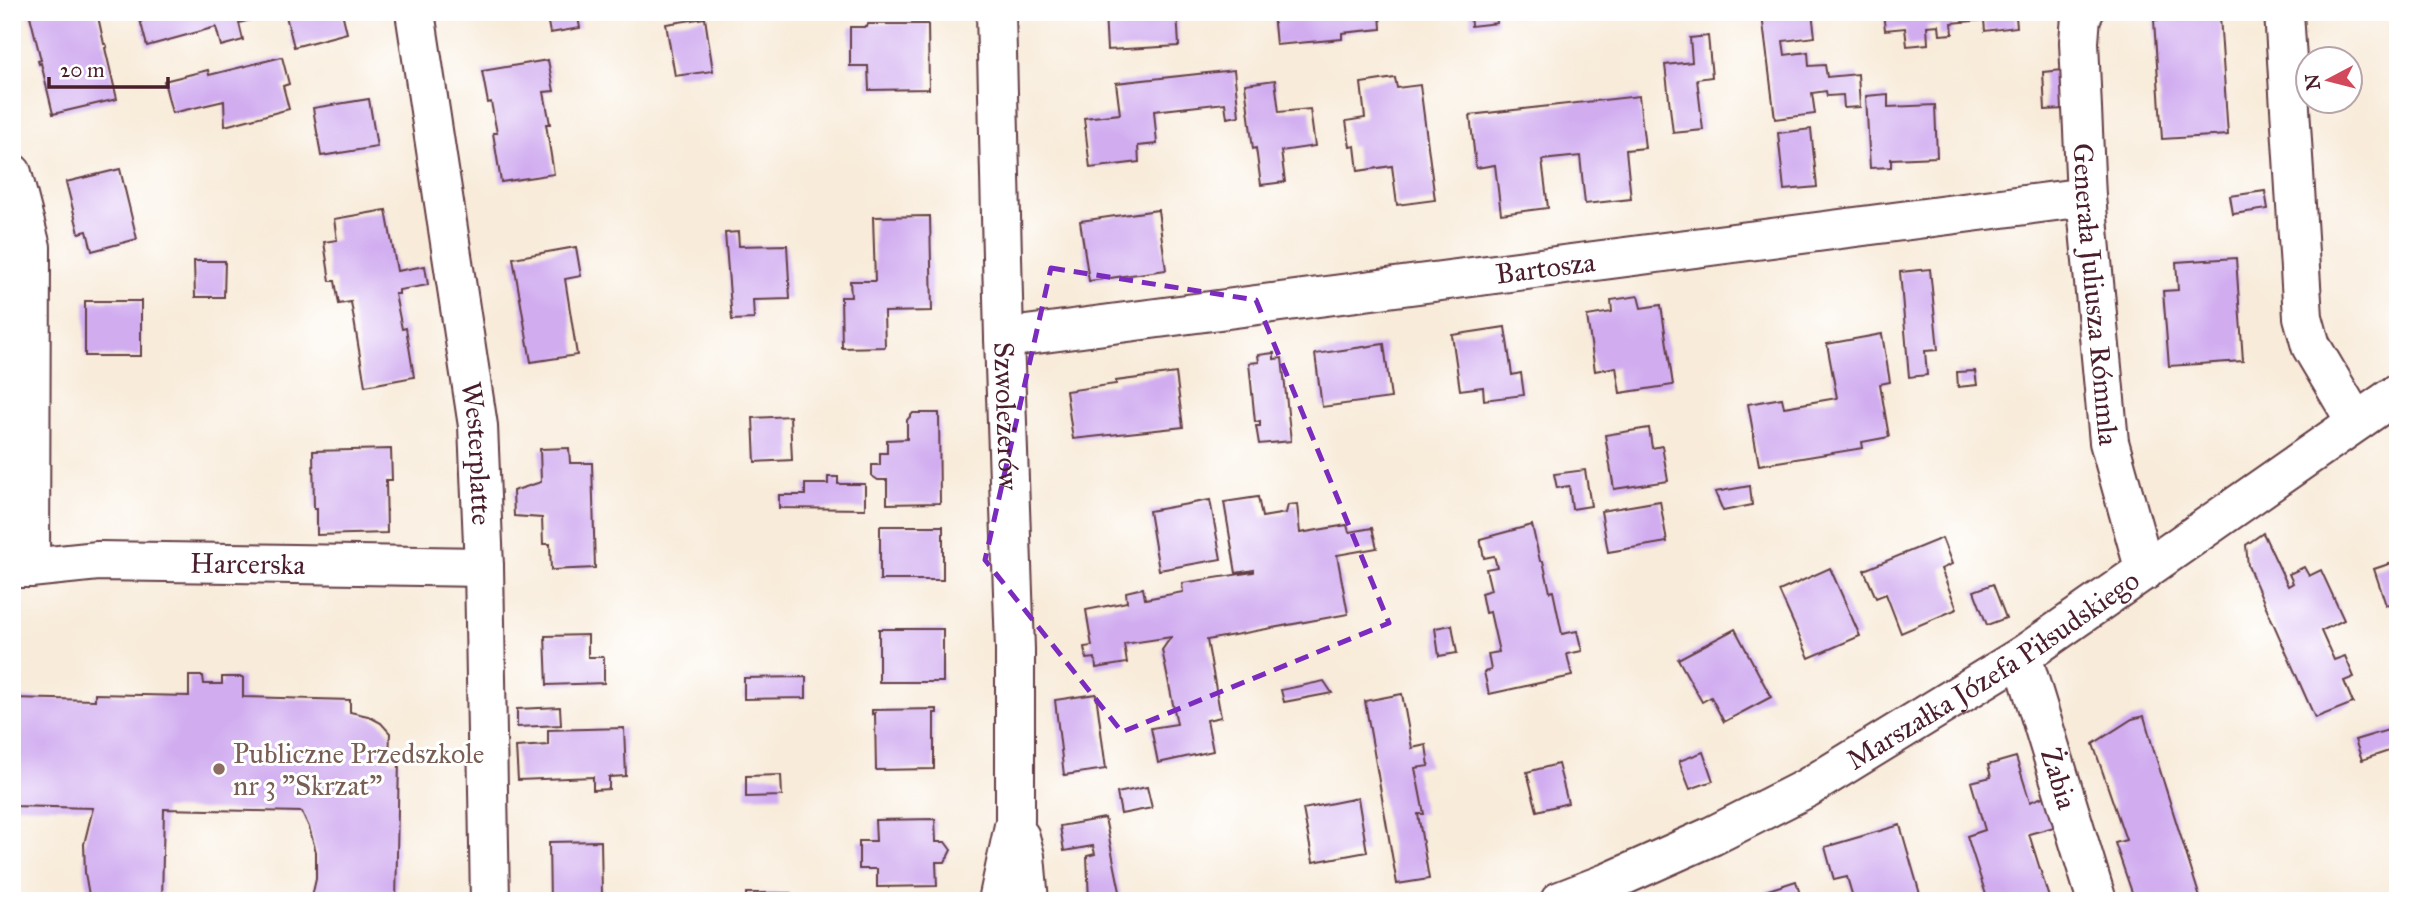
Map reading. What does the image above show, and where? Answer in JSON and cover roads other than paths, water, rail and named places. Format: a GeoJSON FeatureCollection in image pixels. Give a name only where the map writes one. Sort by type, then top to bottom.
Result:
{"type":"FeatureCollection","features":[{"type":"Feature","properties":{"kind":"street","name":"Westerplatte"},"geometry":{"type":"LineString","coordinates":[[415,12],[478,426],[484,568],[490,901]]}},
{"type":"Feature","properties":{"kind":"street","name":"Szwoleżerów"},"geometry":{"type":"LineString","coordinates":[[996,12],[1015,649],[1015,821],[998,901]]}},
{"type":"Feature","properties":{"kind":"street","name":"Generała Juliusza Rómmla"},"geometry":{"type":"LineString","coordinates":[[2084,12],[2081,16],[2079,42],[2086,197],[2109,442],[2145,571]]}},
{"type":"Feature","properties":{"kind":"street"},"geometry":{"type":"LineString","coordinates":[[2284,12],[2303,317],[2311,346],[2356,422]]}},
{"type":"Feature","properties":{"kind":"street"},"geometry":{"type":"LineString","coordinates":[[12,173],[31,247],[21,568]]}},
{"type":"Feature","properties":{"kind":"street","name":"Bartosza"},"geometry":{"type":"LineString","coordinates":[[1004,338],[2086,197]]}},
{"type":"Feature","properties":{"kind":"street","name":"Marszałka Józefa Piłsudskiego"},"geometry":{"type":"LineString","coordinates":[[1560,901],[1712,836],[1807,788],[2022,656],[2398,393]]}},
{"type":"Feature","properties":{"kind":"street","name":"Harcerska"},"geometry":{"type":"LineString","coordinates":[[21,568],[98,561],[484,568]]}},
{"type":"Feature","properties":{"kind":"street","name":"Żabia"},"geometry":{"type":"LineString","coordinates":[[2022,656],[2097,901]]}},
{"type":"Feature","properties":{"kind":"street","name":"Szwoleżerów"},"geometry":{"type":"LineString","coordinates":[[1015,821],[1025,856],[1029,901]]}},
{"type":"Feature","properties":{"kind":"place","name":"Publiczne Przedszkole nr 3 \"Skrzat\""},"geometry":{"type":"Point","coordinates":[219,769]}}]}
